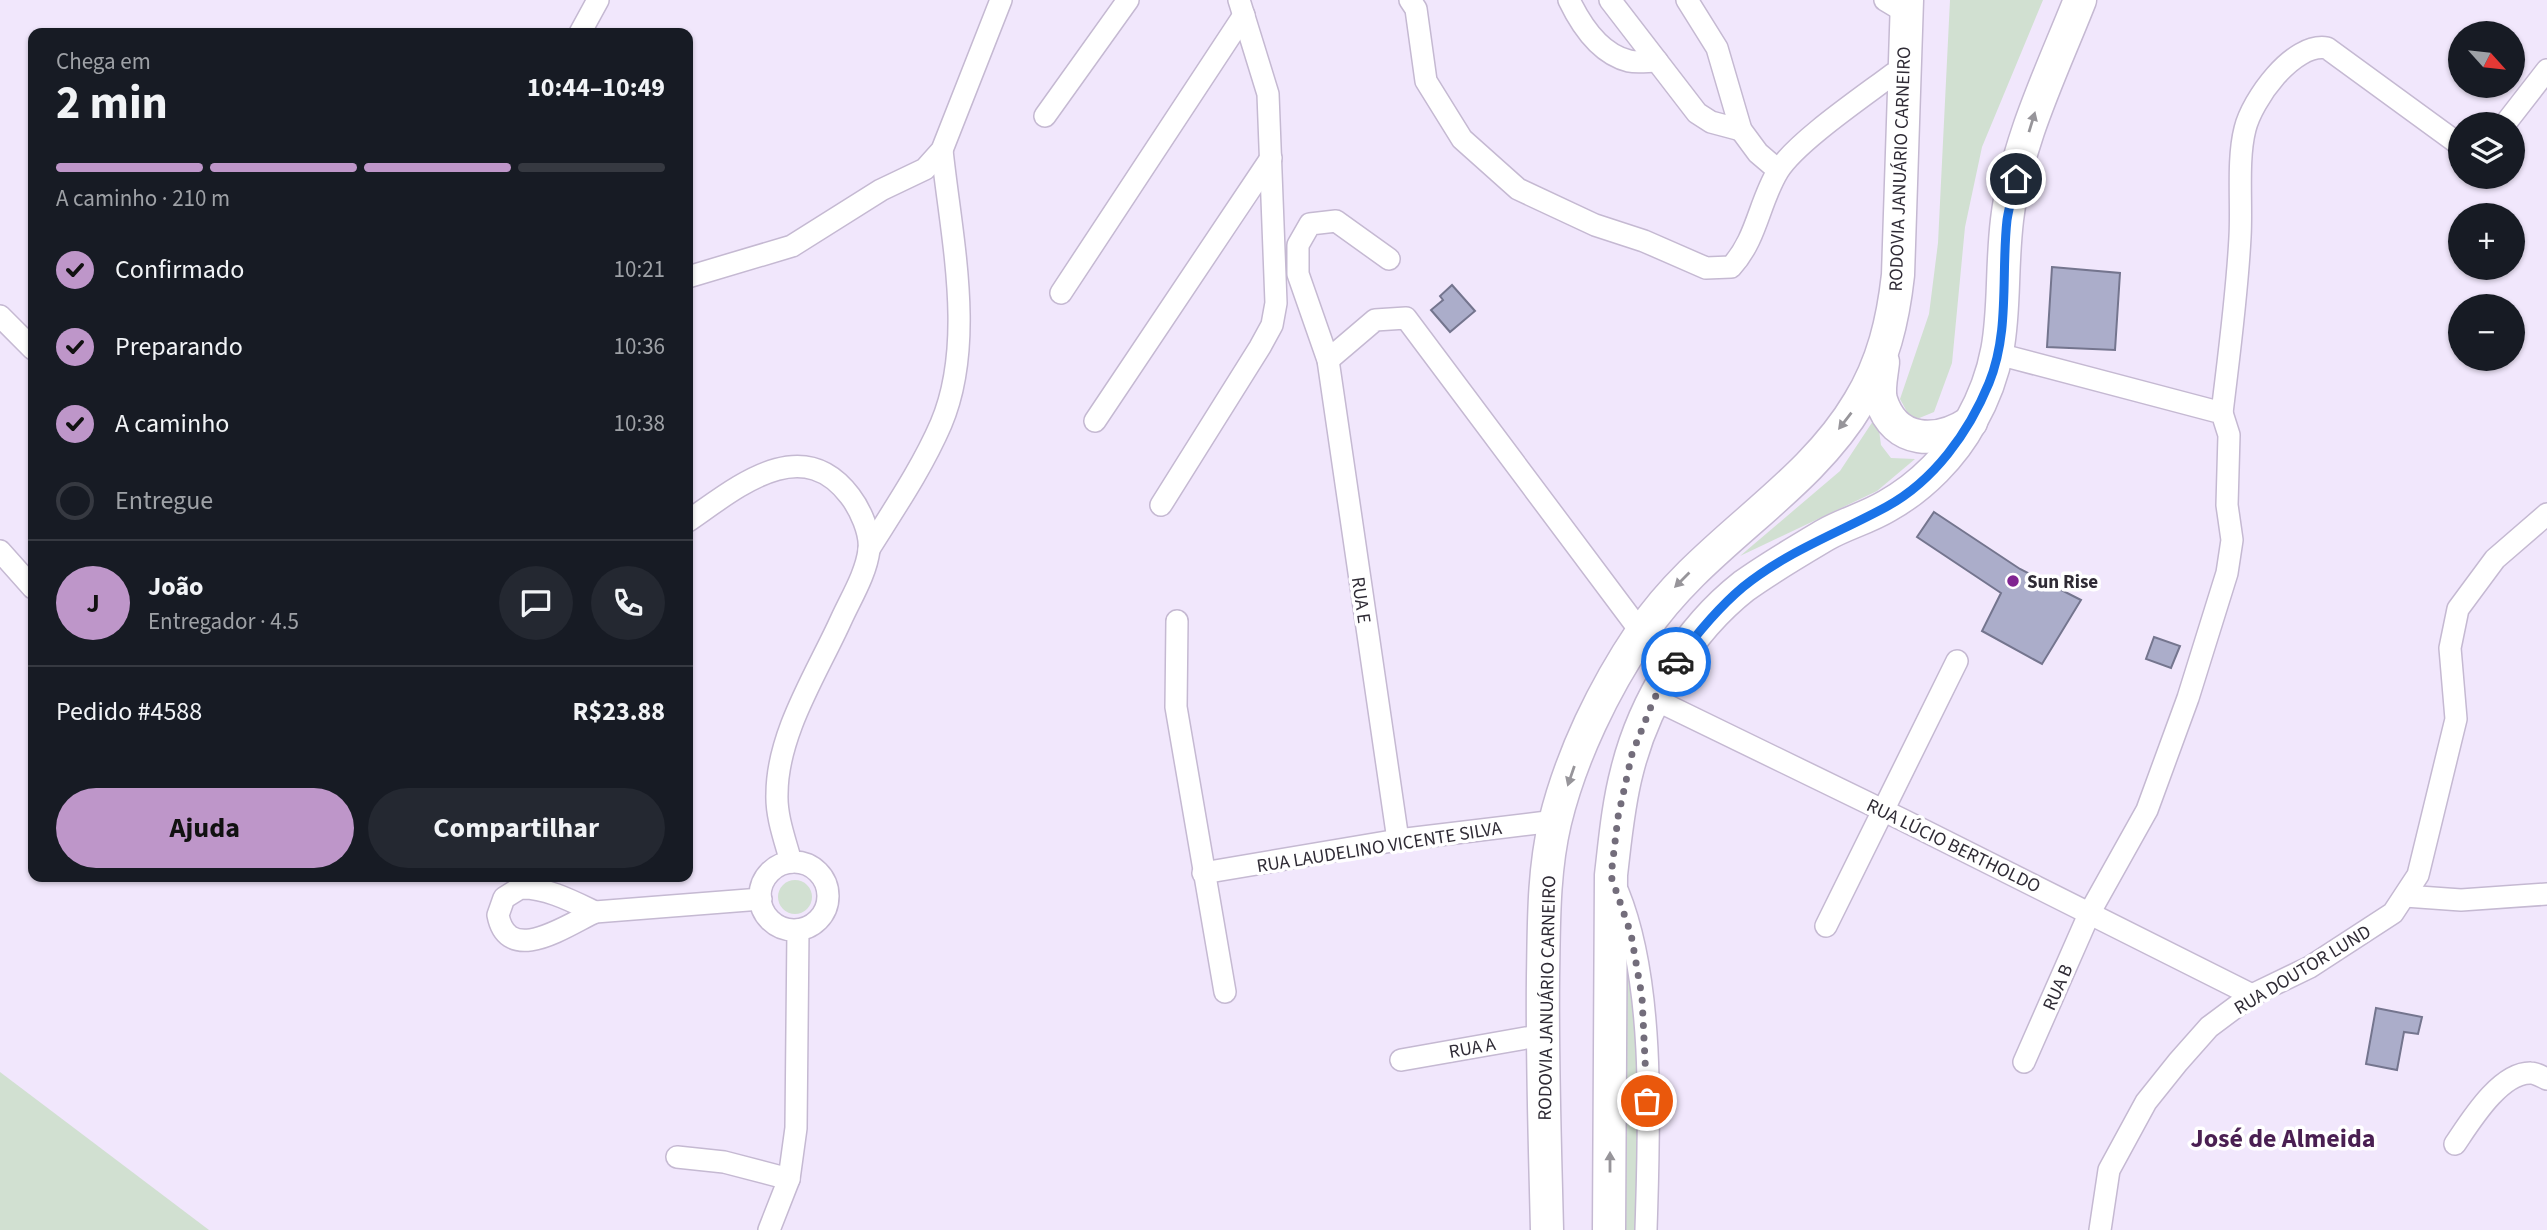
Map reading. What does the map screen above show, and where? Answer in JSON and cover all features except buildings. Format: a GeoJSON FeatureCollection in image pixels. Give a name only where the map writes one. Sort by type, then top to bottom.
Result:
{"type":"FeatureCollection","features":[{"type":"Feature","properties":{"kind":"highway"},"geometry":{"type":"LineString","coordinates":[[1609,1230],[1611,876],[1627,772],[1637,737],[1654,699],[1677,660],[1712,618],[1744,587],[1826,534],[1887,506],[1918,485],[1948,454],[1971,422],[1990,381],[1998,354],[2005,294],[2007,220],[2020,158],[2037,104],[2080,0]]}},
{"type":"Feature","properties":{"kind":"highway","name":"RODOVIA JANUÁRIO CARNEIRO"},"geometry":{"type":"LineString","coordinates":[[1547,1230],[1544,913],[1555,821],[1593,718],[1641,632],[1671,590],[1701,560],[1815,458],[1859,404],[1884,350],[1894,312],[1898,275],[1902,71],[1899,4]]}},
{"type":"Feature","properties":{"kind":"highway"},"geometry":{"type":"LineString","coordinates":[[1884,350],[1880,399],[1891,419],[1908,433],[1930,439],[1952,434],[1971,422]]}},
{"type":"Feature","properties":{"kind":"street"},"geometry":{"type":"LineString","coordinates":[[583,28],[598,0]]}},
{"type":"Feature","properties":{"kind":"street"},"geometry":{"type":"LineString","coordinates":[[693,276],[792,246],[881,190],[925,169],[942,150],[1001,0]]}},
{"type":"Feature","properties":{"kind":"street"},"geometry":{"type":"LineString","coordinates":[[1045,116],[1128,0]]}},
{"type":"Feature","properties":{"kind":"street"},"geometry":{"type":"LineString","coordinates":[[1410,0],[1416,9],[1426,81],[1462,139],[1518,189],[1584,220],[1706,268],[1731,267],[1746,252],[1779,170],[1815,134],[1893,74],[1902,71]]}},
{"type":"Feature","properties":{"kind":"street"},"geometry":{"type":"LineString","coordinates":[[1569,0],[1580,23],[1604,48],[1629,61],[1657,61]]}},
{"type":"Feature","properties":{"kind":"street"},"geometry":{"type":"LineString","coordinates":[[1610,0],[1697,113],[1711,122],[1741,130]]}},
{"type":"Feature","properties":{"kind":"street"},"geometry":{"type":"LineString","coordinates":[[1687,0],[1717,48],[1741,130],[1758,153],[1779,170]]}},
{"type":"Feature","properties":{"kind":"street"},"geometry":{"type":"LineString","coordinates":[[1161,505],[1272,325],[1276,303],[1268,94],[1242,8]]}},
{"type":"Feature","properties":{"kind":"street"},"geometry":{"type":"LineString","coordinates":[[1061,293],[1242,8]]}},
{"type":"Feature","properties":{"kind":"street","name":"RUA B"},"geometry":{"type":"LineString","coordinates":[[2024,1062],[2090,912],[2147,810],[2188,698],[2227,573],[2232,540],[2227,505],[2229,435],[2222,413],[2239,247],[2244,132],[2249,114],[2276,77],[2306,50],[2316,46],[2327,48],[2448,136]]}},
{"type":"Feature","properties":{"kind":"street"},"geometry":{"type":"LineString","coordinates":[[2514,112],[2547,70]]}},
{"type":"Feature","properties":{"kind":"street"},"geometry":{"type":"LineString","coordinates":[[791,862],[776,795],[781,765],[794,724],[860,579],[869,549],[941,423],[954,382],[959,321],[942,150]]}},
{"type":"Feature","properties":{"kind":"street"},"geometry":{"type":"LineString","coordinates":[[1095,421],[1271,158]]}},
{"type":"Feature","properties":{"kind":"street","name":"RUA E"},"geometry":{"type":"LineString","coordinates":[[1389,259],[1336,221],[1310,223],[1298,245],[1298,274],[1328,360],[1398,840]]}},
{"type":"Feature","properties":{"kind":"street"},"geometry":{"type":"LineString","coordinates":[[0,316],[28,344]]}},
{"type":"Feature","properties":{"kind":"street"},"geometry":{"type":"LineString","coordinates":[[1328,360],[1375,320],[1406,317],[1641,632]]}},
{"type":"Feature","properties":{"kind":"street"},"geometry":{"type":"LineString","coordinates":[[1998,354],[2222,413]]}},
{"type":"Feature","properties":{"kind":"street"},"geometry":{"type":"LineString","coordinates":[[693,518],[758,474],[780,467],[803,467],[825,474],[844,487],[858,506],[869,549]]}},
{"type":"Feature","properties":{"kind":"street","name":"RUA DOUTOR LUND"},"geometry":{"type":"LineString","coordinates":[[2100,1230],[2109,1170],[2146,1102],[2209,1027],[2252,995],[2331,954],[2393,913],[2405,896],[2418,875],[2452,742],[2456,719],[2450,648],[2458,609],[2495,559],[2547,514]]}},
{"type":"Feature","properties":{"kind":"street"},"geometry":{"type":"LineString","coordinates":[[0,551],[28,582]]}},
{"type":"Feature","properties":{"kind":"street"},"geometry":{"type":"LineString","coordinates":[[1177,621],[1176,707],[1225,992]]}},
{"type":"Feature","properties":{"kind":"street"},"geometry":{"type":"LineString","coordinates":[[1826,926],[1957,661]]}},
{"type":"Feature","properties":{"kind":"street","name":"RUA LÚCIO BERTHOLDO"},"geometry":{"type":"LineString","coordinates":[[1654,699],[2090,912],[2252,995]]}},
{"type":"Feature","properties":{"kind":"street","name":"RUA LAUDELINO VICENTE SILVA"},"geometry":{"type":"LineString","coordinates":[[1203,873],[1398,840],[1555,821]]}},
{"type":"Feature","properties":{"kind":"street"},"geometry":{"type":"LineString","coordinates":[[791,862],[806,863],[818,872],[828,892],[823,914],[812,925],[798,930],[776,925],[766,914],[761,900],[766,878],[776,867],[791,862]]}},
{"type":"Feature","properties":{"kind":"street"},"geometry":{"type":"LineString","coordinates":[[1611,876],[1631,934],[1642,997],[1647,1101],[1646,1230]]}},
{"type":"Feature","properties":{"kind":"street"},"geometry":{"type":"LineString","coordinates":[[2405,896],[2461,900],[2547,894]]}},
{"type":"Feature","properties":{"kind":"street"},"geometry":{"type":"LineString","coordinates":[[595,912],[761,900]]}},
{"type":"Feature","properties":{"kind":"street"},"geometry":{"type":"LineString","coordinates":[[769,1230],[789,1179],[796,1128],[798,930]]}},
{"type":"Feature","properties":{"kind":"street","name":"RUA A"},"geometry":{"type":"LineString","coordinates":[[1401,1060],[1544,1035]]}},
{"type":"Feature","properties":{"kind":"street"},"geometry":{"type":"LineString","coordinates":[[2455,1144],[2472,1117],[2510,1079],[2531,1073],[2547,1079]]}},
{"type":"Feature","properties":{"kind":"street"},"geometry":{"type":"LineString","coordinates":[[677,1157],[724,1162],[789,1179]]}},
{"type":"Feature","properties":{"kind":"green space"},"geometry":{"type":"Polygon","coordinates":[[[1950,0],[2043,0],[1982,147],[1965,227],[1952,363],[1934,412],[1912,421],[1900,399],[1929,314],[1938,243],[1950,0]]]}},
{"type":"Feature","properties":{"kind":"green space"},"geometry":{"type":"Polygon","coordinates":[[[1877,415],[1881,445],[1891,458],[1915,459],[1877,491],[1740,556],[1840,471],[1877,415]]]}},
{"type":"Feature","properties":{"kind":"green space"},"geometry":{"type":"Polygon","coordinates":[[[795,880],[807,885],[812,897],[807,909],[795,914],[783,909],[778,897],[783,885],[795,880]]]}},
{"type":"Feature","properties":{"kind":"green space"},"geometry":{"type":"Polygon","coordinates":[[[1625,939],[1637,1055],[1637,1230],[1611,1230],[1625,939]]]}},
{"type":"Feature","properties":{"kind":"green space"},"geometry":{"type":"Polygon","coordinates":[[[0,1072],[209,1230],[0,1230],[0,1072]]]}},
{"type":"Feature","properties":{"kind":"way so far"},"geometry":{"type":"LineString","coordinates":[[1647,1101],[1642,997],[1631,934],[1623,903],[1611,876],[1618,817],[1637,737],[1654,699],[1676,662]]}},
{"type":"Feature","properties":{"kind":"place","name":"Sun Rise"},"geometry":{"type":"Point","coordinates":[2013,581]}},
{"type":"Feature","properties":{"kind":"district","name":"José de Almeida"},"geometry":{"type":"Point","coordinates":[2283,1138]}},
{"type":"Feature","properties":{"kind":"route"},"geometry":{"type":"LineString","coordinates":[[1676,662],[1712,618],[1744,587],[1826,534],[1887,506],[1918,485],[1948,454],[1971,422],[1990,381],[1998,354],[2005,294],[2007,220],[2016,179]]}}]}
